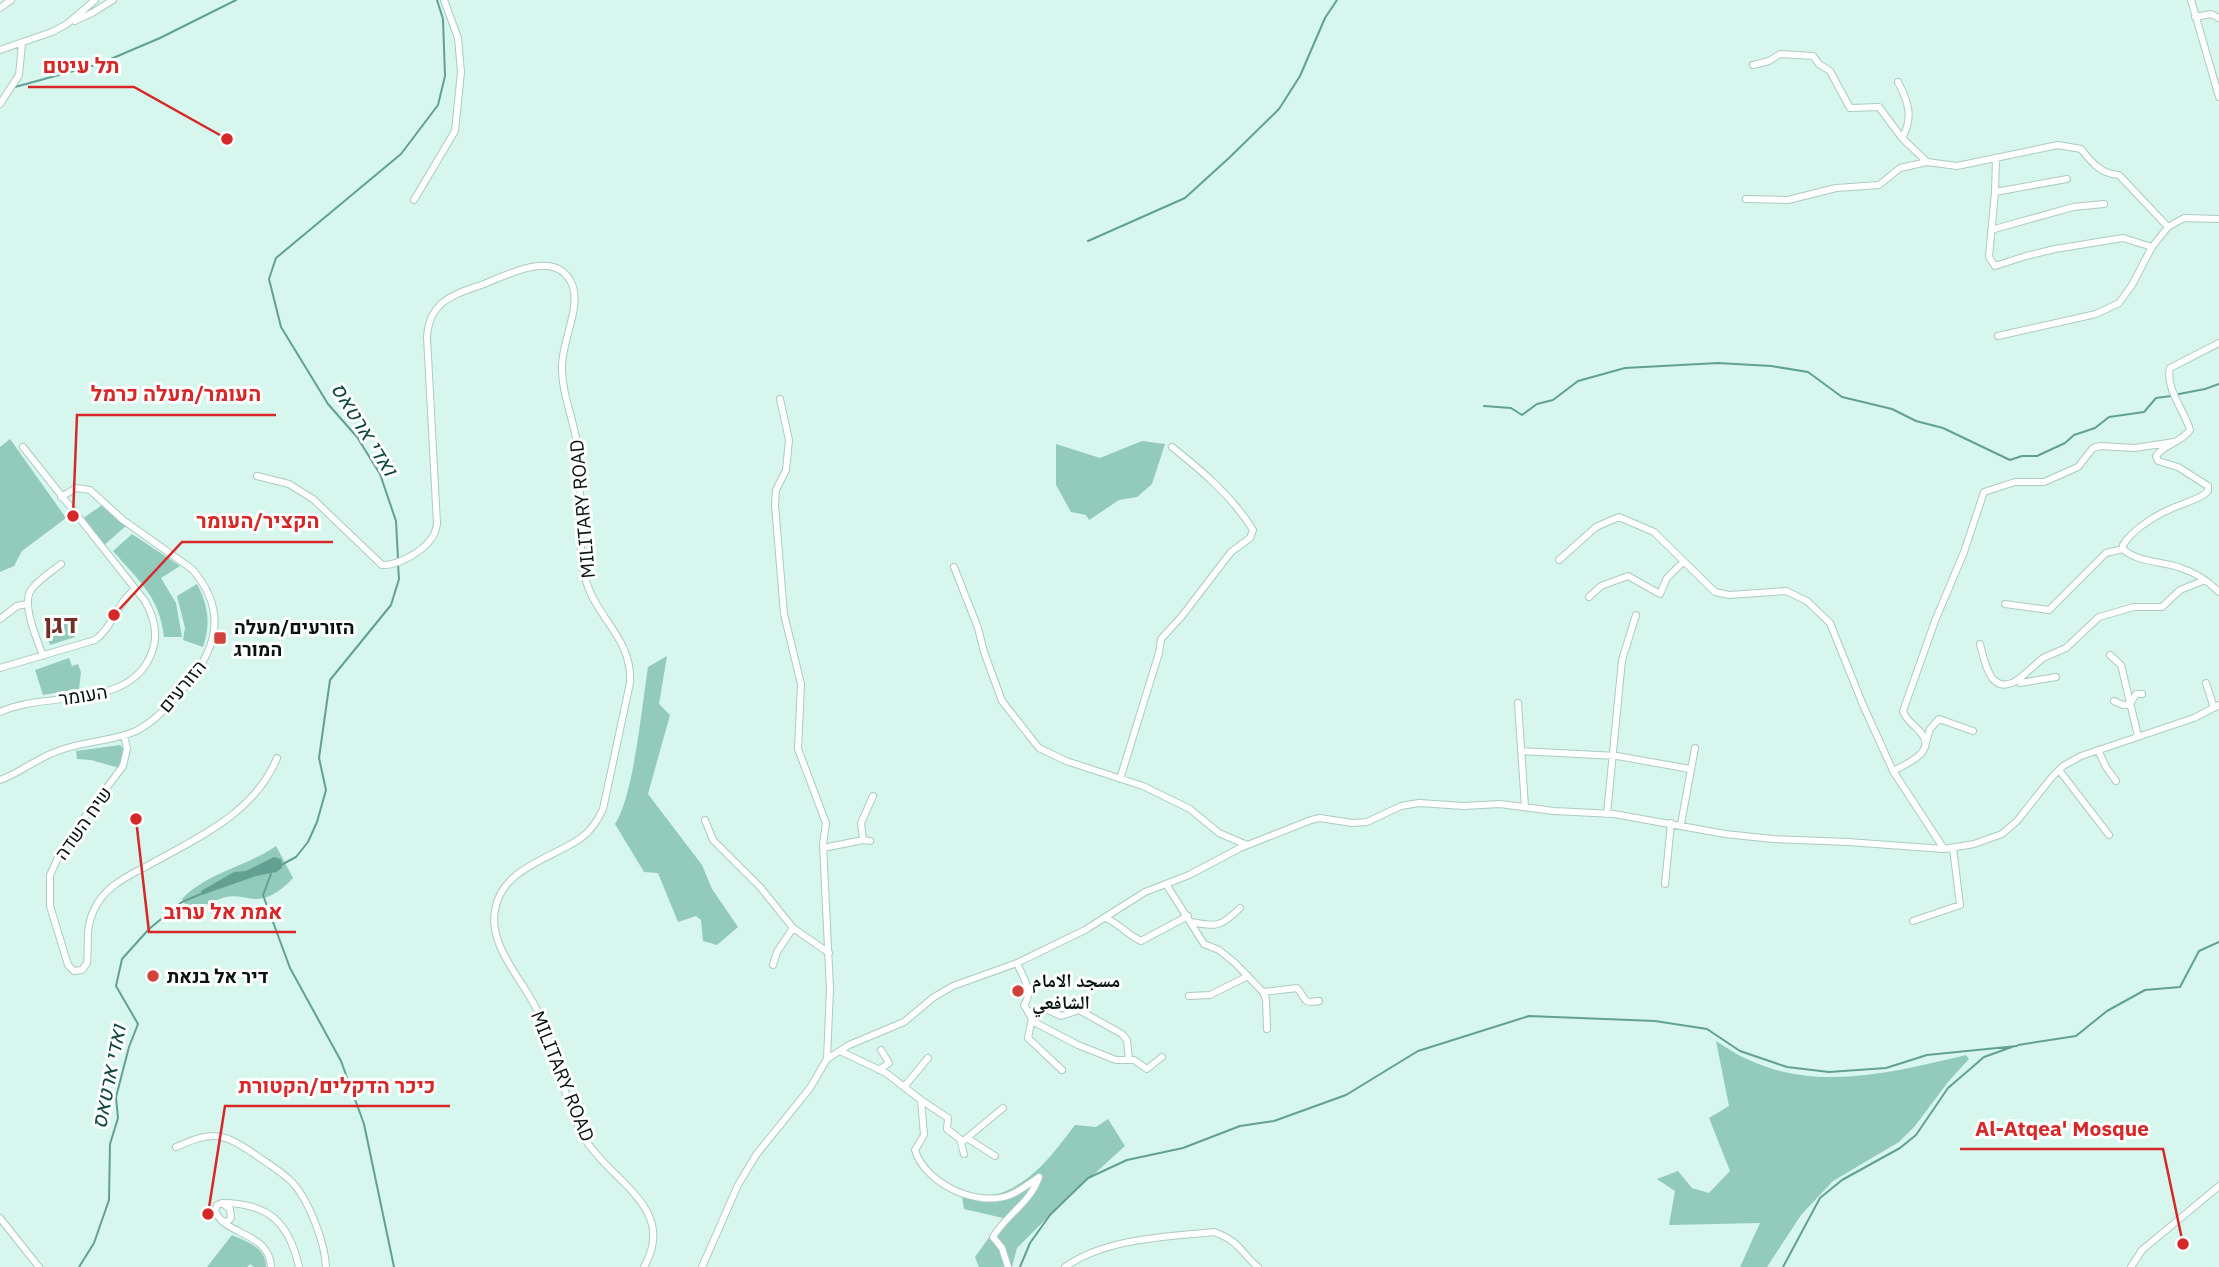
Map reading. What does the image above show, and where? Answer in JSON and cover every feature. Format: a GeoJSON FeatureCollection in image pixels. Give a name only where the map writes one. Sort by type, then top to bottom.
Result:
{"type":"FeatureCollection","features":[{"type":"Feature","properties":{"kind":"street"},"geometry":{"type":"LineString","coordinates":[[0,8],[11,0]]}},
{"type":"Feature","properties":{"kind":"street"},"geometry":{"type":"LineString","coordinates":[[66,24],[95,0]]}},
{"type":"Feature","properties":{"kind":"street"},"geometry":{"type":"LineString","coordinates":[[0,50],[52,32],[113,0]]}},
{"type":"Feature","properties":{"kind":"street"},"geometry":{"type":"LineString","coordinates":[[414,200],[455,131],[461,72],[458,38],[444,0]]}},
{"type":"Feature","properties":{"kind":"street"},"geometry":{"type":"LineString","coordinates":[[2191,0],[2219,97]]}},
{"type":"Feature","properties":{"kind":"street"},"geometry":{"type":"LineString","coordinates":[[2196,17],[2211,14],[2219,18]]}},
{"type":"Feature","properties":{"kind":"street"},"geometry":{"type":"LineString","coordinates":[[0,104],[19,75],[22,43]]}},
{"type":"Feature","properties":{"kind":"street"},"geometry":{"type":"LineString","coordinates":[[1753,65],[1769,61],[1780,54],[1813,57],[1830,71],[1850,108],[1879,107],[1902,138],[1927,162]]}},
{"type":"Feature","properties":{"kind":"street"},"geometry":{"type":"LineString","coordinates":[[1899,82],[1909,105],[1908,128],[1902,138]]}},
{"type":"Feature","properties":{"kind":"street"},"geometry":{"type":"LineString","coordinates":[[1746,199],[1788,200],[1836,187],[1879,185],[1900,168],[1927,162],[1957,166],[2058,145],[2081,149],[2091,162],[2107,174],[2119,176],[2168,227]]}},
{"type":"Feature","properties":{"kind":"street"},"geometry":{"type":"LineString","coordinates":[[1996,159],[1996,192],[1989,257],[1995,266],[2026,256],[2123,238],[2152,247]]}},
{"type":"Feature","properties":{"kind":"street"},"geometry":{"type":"LineString","coordinates":[[1996,192],[2067,179]]}},
{"type":"Feature","properties":{"kind":"street"},"geometry":{"type":"LineString","coordinates":[[1991,230],[2073,207],[2104,204]]}},
{"type":"Feature","properties":{"kind":"street"},"geometry":{"type":"LineString","coordinates":[[1998,336],[2096,314],[2119,303],[2152,247],[2168,227],[2184,218],[2219,219]]}},
{"type":"Feature","properties":{"kind":"street","name":"MILITARY ROAD"},"geometry":{"type":"LineString","coordinates":[[257,476],[289,484],[313,499],[382,565],[413,554],[430,542],[438,524],[427,337],[430,318],[446,300],[527,267],[553,267],[568,279],[573,287],[574,304],[562,368],[578,450],[585,576],[599,610],[626,649],[631,670],[630,683],[603,808],[598,819],[581,838],[525,869],[508,882],[497,900],[494,922],[506,958],[537,1010],[586,1140],[636,1196],[648,1214],[653,1242],[644,1267]]}},
{"type":"Feature","properties":{"kind":"street"},"geometry":{"type":"LineString","coordinates":[[2123,549],[2125,540],[2152,520],[2207,494],[2207,486],[2189,473],[2157,459],[2158,453],[2190,430],[2175,397],[2170,368],[2219,343]]}},
{"type":"Feature","properties":{"kind":"street"},"geometry":{"type":"LineString","coordinates":[[702,1267],[738,1185],[756,1155],[810,1088],[827,1059],[830,989],[823,848],[826,823],[798,748],[801,684],[784,614],[775,505],[776,490],[786,470],[789,440],[780,399]]}},
{"type":"Feature","properties":{"kind":"street"},"geometry":{"type":"LineString","coordinates":[[1926,742],[1924,735],[1905,717],[1903,711],[1984,492],[2015,482],[2044,482],[2078,467],[2093,448],[2100,446],[2135,449],[2174,442]]}},
{"type":"Feature","properties":{"kind":"street","name":"העומר"},"geometry":{"type":"LineString","coordinates":[[0,712],[23,704],[117,689],[136,677],[150,658],[155,636],[151,612],[135,589],[23,447]]}},
{"type":"Feature","properties":{"kind":"street"},"geometry":{"type":"LineString","coordinates":[[1120,779],[1161,639],[1231,552],[1250,538],[1253,530],[1236,507],[1196,466],[1172,447]]}},
{"type":"Feature","properties":{"kind":"street","name":"הזורעים"},"geometry":{"type":"LineString","coordinates":[[0,780],[61,749],[124,735],[141,728],[160,714],[203,666],[213,641],[215,615],[212,603],[201,580],[192,569],[128,524],[90,490],[76,488],[61,497]]}},
{"type":"Feature","properties":{"kind":"street"},"geometry":{"type":"LineString","coordinates":[[1559,560],[1596,527],[1619,517],[1654,532],[1715,592],[1729,595],[1786,591],[1807,601],[1830,623],[1893,771],[1944,849]]}},
{"type":"Feature","properties":{"kind":"street"},"geometry":{"type":"LineString","coordinates":[[2005,604],[2049,610],[2106,553],[2123,549],[2142,558],[2181,567],[2205,580],[2219,592]]}},
{"type":"Feature","properties":{"kind":"street"},"geometry":{"type":"LineString","coordinates":[[1589,597],[1601,586],[1628,576],[1660,594],[1667,578],[1683,562]]}},
{"type":"Feature","properties":{"kind":"street"},"geometry":{"type":"LineString","coordinates":[[43,656],[27,604],[32,589],[61,564]]}},
{"type":"Feature","properties":{"kind":"street"},"geometry":{"type":"LineString","coordinates":[[954,567],[1002,701],[1038,748],[1066,761],[1143,786],[1190,809],[1219,833],[1247,845]]}},
{"type":"Feature","properties":{"kind":"street"},"geometry":{"type":"LineString","coordinates":[[1980,644],[1985,665],[1993,680],[2001,684],[2012,684],[2043,658],[2066,648],[2099,617],[2134,607],[2162,607],[2180,590],[2205,580]]}},
{"type":"Feature","properties":{"kind":"street"},"geometry":{"type":"LineString","coordinates":[[0,668],[90,642],[101,635],[135,589]]}},
{"type":"Feature","properties":{"kind":"street"},"geometry":{"type":"LineString","coordinates":[[0,620],[18,605],[27,604]]}},
{"type":"Feature","properties":{"kind":"street"},"geometry":{"type":"LineString","coordinates":[[1607,814],[1622,660],[1636,615]]}},
{"type":"Feature","properties":{"kind":"street"},"geometry":{"type":"LineString","coordinates":[[2110,655],[2117,659],[2120,665],[2138,736]]}},
{"type":"Feature","properties":{"kind":"street"},"geometry":{"type":"LineString","coordinates":[[2019,679],[2020,683],[2056,677]]}},
{"type":"Feature","properties":{"kind":"street"},"geometry":{"type":"LineString","coordinates":[[827,1059],[904,1022],[934,997],[953,986],[1017,963],[1105,918],[1145,892],[1247,845],[1311,820],[1320,818],[1352,823],[1367,822],[1410,804],[1500,804],[1607,814],[1681,824],[1725,834],[1773,839],[1953,848],[1992,839],[2010,829],[2059,770],[2081,756],[2194,718],[2217,707],[2206,683]]}},
{"type":"Feature","properties":{"kind":"street"},"geometry":{"type":"LineString","coordinates":[[2130,704],[2136,694],[2142,694]]}},
{"type":"Feature","properties":{"kind":"street"},"geometry":{"type":"LineString","coordinates":[[2114,701],[2123,705],[2130,704]]}},
{"type":"Feature","properties":{"kind":"street"},"geometry":{"type":"LineString","coordinates":[[1518,703],[1525,807]]}},
{"type":"Feature","properties":{"kind":"street"},"geometry":{"type":"LineString","coordinates":[[1893,771],[1925,750],[1930,729],[1939,719],[1973,731]]}},
{"type":"Feature","properties":{"kind":"street","name":"שיח השדה"},"geometry":{"type":"LineString","coordinates":[[124,735],[127,753],[123,766],[64,845],[50,875],[50,906],[68,965],[74,971],[82,970],[88,963],[88,928],[93,912],[106,892],[123,879],[227,820],[261,788],[276,758]]}},
{"type":"Feature","properties":{"kind":"street"},"geometry":{"type":"LineString","coordinates":[[1681,824],[1695,748]]}},
{"type":"Feature","properties":{"kind":"street"},"geometry":{"type":"LineString","coordinates":[[2098,750],[2116,781]]}},
{"type":"Feature","properties":{"kind":"street"},"geometry":{"type":"LineString","coordinates":[[1521,751],[1614,755],[1690,769]]}},
{"type":"Feature","properties":{"kind":"street"},"geometry":{"type":"LineString","coordinates":[[2059,770],[2109,835]]}},
{"type":"Feature","properties":{"kind":"street"},"geometry":{"type":"LineString","coordinates":[[823,848],[867,840],[861,822],[873,796]]}},
{"type":"Feature","properties":{"kind":"street"},"geometry":{"type":"LineString","coordinates":[[705,820],[713,840],[761,888],[793,928],[829,953]]}},
{"type":"Feature","properties":{"kind":"street"},"geometry":{"type":"LineString","coordinates":[[1665,884],[1671,823]]}},
{"type":"Feature","properties":{"kind":"street"},"geometry":{"type":"LineString","coordinates":[[1913,921],[1960,905],[1953,848]]}},
{"type":"Feature","properties":{"kind":"street"},"geometry":{"type":"LineString","coordinates":[[1166,884],[1204,944],[1219,950],[1263,992],[1266,999],[1267,1029]]}},
{"type":"Feature","properties":{"kind":"street"},"geometry":{"type":"LineString","coordinates":[[1105,918],[1141,941],[1189,919],[1216,926],[1226,922],[1240,908]]}},
{"type":"Feature","properties":{"kind":"street"},"geometry":{"type":"LineString","coordinates":[[773,965],[777,952],[793,928]]}},
{"type":"Feature","properties":{"kind":"street"},"geometry":{"type":"LineString","coordinates":[[1017,963],[1029,991],[1029,999],[1024,1005],[1034,1022],[1078,1045],[1116,1060],[1134,1060],[1147,1069],[1162,1057]]}},
{"type":"Feature","properties":{"kind":"street"},"geometry":{"type":"LineString","coordinates":[[1189,996],[1210,995],[1248,976]]}},
{"type":"Feature","properties":{"kind":"street"},"geometry":{"type":"LineString","coordinates":[[1263,992],[1297,988],[1303,1000],[1309,1003],[1320,1001]]}},
{"type":"Feature","properties":{"kind":"street"},"geometry":{"type":"LineString","coordinates":[[1030,1015],[1048,1010],[1061,1016],[1080,1010],[1122,1034],[1127,1040],[1129,1060]]}},
{"type":"Feature","properties":{"kind":"street"},"geometry":{"type":"LineString","coordinates":[[1030,1015],[1028,1038],[1062,1070]]}},
{"type":"Feature","properties":{"kind":"street"},"geometry":{"type":"LineString","coordinates":[[879,1070],[889,1063],[881,1050]]}},
{"type":"Feature","properties":{"kind":"street"},"geometry":{"type":"LineString","coordinates":[[840,1051],[879,1070],[948,1118],[947,1129],[995,1156]]}},
{"type":"Feature","properties":{"kind":"street"},"geometry":{"type":"LineString","coordinates":[[904,1087],[928,1058]]}},
{"type":"Feature","properties":{"kind":"street"},"geometry":{"type":"LineString","coordinates":[[921,1100],[924,1135],[915,1150],[917,1158],[945,1188],[974,1196],[1009,1196],[1039,1177],[1036,1186],[993,1237],[1002,1248],[1008,1267]]}},
{"type":"Feature","properties":{"kind":"street"},"geometry":{"type":"LineString","coordinates":[[964,1154],[965,1140],[1003,1108]]}},
{"type":"Feature","properties":{"kind":"street"},"geometry":{"type":"LineString","coordinates":[[176,1147],[201,1137],[222,1138],[248,1150],[285,1176],[300,1192],[309,1208],[323,1249],[326,1267]]}},
{"type":"Feature","properties":{"kind":"street"},"geometry":{"type":"LineString","coordinates":[[2130,1267],[2142,1250],[2219,1186]]}},
{"type":"Feature","properties":{"kind":"street"},"geometry":{"type":"LineString","coordinates":[[222,1203],[228,1207],[235,1226],[246,1235]]}},
{"type":"Feature","properties":{"kind":"street"},"geometry":{"type":"LineString","coordinates":[[271,1267],[271,1260],[265,1248],[223,1222],[215,1212],[215,1207],[222,1203],[253,1205],[283,1226],[299,1267]]}},
{"type":"Feature","properties":{"kind":"street"},"geometry":{"type":"LineString","coordinates":[[223,1222],[227,1222],[241,1206],[253,1205]]}},
{"type":"Feature","properties":{"kind":"street"},"geometry":{"type":"LineString","coordinates":[[0,1218],[39,1267]]}},
{"type":"Feature","properties":{"kind":"street"},"geometry":{"type":"LineString","coordinates":[[1065,1267],[1079,1257],[1129,1243],[1214,1232],[1225,1236],[1244,1250],[1250,1261],[1258,1267]]}},
{"type":"Feature","properties":{"kind":"shaded area"},"geometry":{"type":"Polygon","coordinates":[[[10,439],[66,518],[22,551],[14,566],[0,572],[0,447],[10,439]]]}},
{"type":"Feature","properties":{"kind":"shaded area"},"geometry":{"type":"Polygon","coordinates":[[[1142,441],[1165,444],[1152,484],[1137,497],[1119,500],[1089,520],[1086,515],[1071,512],[1056,485],[1056,444],[1100,458],[1142,441]]]}},
{"type":"Feature","properties":{"kind":"shaded area"},"geometry":{"type":"Polygon","coordinates":[[[102,505],[126,526],[103,546],[82,519],[102,505]]]}},
{"type":"Feature","properties":{"kind":"shaded area"},"geometry":{"type":"Polygon","coordinates":[[[132,534],[180,566],[161,578],[176,603],[182,637],[164,637],[153,600],[113,551],[132,534]]]}},
{"type":"Feature","properties":{"kind":"shaded area"},"geometry":{"type":"Polygon","coordinates":[[[197,584],[207,615],[203,647],[183,640],[185,628],[177,596],[197,584]]]}},
{"type":"Feature","properties":{"kind":"shaded area"},"geometry":{"type":"Polygon","coordinates":[[[68,616],[75,637],[50,645],[43,624],[68,616]]]}},
{"type":"Feature","properties":{"kind":"shaded area"},"geometry":{"type":"Polygon","coordinates":[[[667,656],[659,704],[670,715],[648,794],[702,865],[712,889],[738,927],[717,945],[703,941],[701,920],[696,916],[678,922],[658,873],[644,872],[615,824],[622,810],[632,772],[648,667],[667,656]]]}},
{"type":"Feature","properties":{"kind":"shaded area"},"geometry":{"type":"Polygon","coordinates":[[[69,658],[72,666],[78,664],[81,672],[79,689],[43,695],[35,670],[69,658]]]}},
{"type":"Feature","properties":{"kind":"shaded area"},"geometry":{"type":"Polygon","coordinates":[[[120,745],[124,749],[119,768],[77,759],[76,751],[120,745]]]}},
{"type":"Feature","properties":{"kind":"shaded area"},"geometry":{"type":"Polygon","coordinates":[[[276,846],[293,878],[280,890],[260,899],[226,897],[190,912],[182,899],[192,890],[276,846]]]}},
{"type":"Feature","properties":{"kind":"shaded area"},"geometry":{"type":"Polygon","coordinates":[[[274,857],[281,859],[282,868],[276,872],[256,876],[202,895],[201,891],[234,872],[246,871],[274,857]]]}},
{"type":"Feature","properties":{"kind":"shaded area"},"geometry":{"type":"Polygon","coordinates":[[[1716,1041],[1736,1054],[1775,1070],[1829,1077],[1884,1072],[1966,1055],[1969,1059],[1899,1142],[1833,1181],[1801,1215],[1767,1267],[1740,1267],[1760,1223],[1669,1225],[1675,1191],[1657,1179],[1678,1171],[1692,1188],[1709,1193],[1730,1171],[1709,1118],[1729,1106],[1716,1041]]]}},
{"type":"Feature","properties":{"kind":"shaded area"},"geometry":{"type":"Polygon","coordinates":[[[1108,1119],[1125,1146],[1017,1248],[1012,1267],[979,1267],[975,1257],[1003,1218],[964,1209],[962,1196],[994,1195],[1019,1184],[1040,1167],[1075,1125],[1096,1127],[1108,1119]]]}},
{"type":"Feature","properties":{"kind":"shaded area"},"geometry":{"type":"Polygon","coordinates":[[[232,1235],[259,1250],[266,1267],[254,1267],[250,1264],[247,1267],[207,1267],[232,1235]]]}},
{"type":"Feature","properties":{"kind":"waterway"},"geometry":{"type":"LineString","coordinates":[[15,87],[99,64],[160,38],[236,0]]}},
{"type":"Feature","properties":{"kind":"waterway","name":"ואדי ארטאס"},"geometry":{"type":"LineString","coordinates":[[398,559],[396,521],[380,474],[357,437],[328,404],[281,327],[269,279],[276,258],[401,154],[438,105],[445,76],[443,19],[437,0]]}},
{"type":"Feature","properties":{"kind":"waterway"},"geometry":{"type":"LineString","coordinates":[[1088,241],[1185,198],[1230,157],[1279,109],[1300,76],[1325,18],[1337,0]]}},
{"type":"Feature","properties":{"kind":"waterway"},"geometry":{"type":"LineString","coordinates":[[1484,406],[1511,408],[1522,415],[1537,404],[1553,400],[1578,381],[1625,368],[1718,363],[1771,366],[1808,372],[1842,397],[1892,409],[1916,421],[1943,428],[2010,460],[2022,456],[2037,456],[2065,443],[2074,435],[2095,428],[2109,417],[2144,412],[2156,398],[2171,396]]}},
{"type":"Feature","properties":{"kind":"waterway"},"geometry":{"type":"LineString","coordinates":[[2179,394],[2219,384]]}},
{"type":"Feature","properties":{"kind":"waterway","name":"ואדי ארטאס"},"geometry":{"type":"LineString","coordinates":[[281,865],[296,857],[308,842],[326,790],[319,758],[330,680],[391,605],[399,579],[398,564]]}},
{"type":"Feature","properties":{"kind":"waterway"},"geometry":{"type":"LineString","coordinates":[[271,874],[263,895],[290,968],[341,1061],[364,1124],[394,1267]]}},
{"type":"Feature","properties":{"kind":"waterway","name":"ואדי ארטאס"},"geometry":{"type":"LineString","coordinates":[[79,1267],[94,1243],[109,1200],[110,1144],[118,1118],[116,1097],[138,1024],[116,986],[122,959],[149,929],[182,902],[201,894]]}},
{"type":"Feature","properties":{"kind":"waterway"},"geometry":{"type":"LineString","coordinates":[[2018,1045],[2076,1036],[2107,1011],[2145,990],[2180,987],[2199,951],[2219,942]]}},
{"type":"Feature","properties":{"kind":"waterway"},"geometry":{"type":"LineString","coordinates":[[1020,1267],[1030,1243],[1050,1215],[1088,1178],[1127,1160],[1183,1148],[1240,1126],[1274,1121],[1346,1095],[1418,1051],[1529,1016],[1655,1021],[1707,1029],[1740,1051],[1787,1067],[1829,1072],[1886,1068],[1927,1055],[2017,1046]]}},
{"type":"Feature","properties":{"kind":"waterway"},"geometry":{"type":"LineString","coordinates":[[1783,1267],[1820,1198],[1842,1180],[1900,1148],[1916,1135],[1948,1088],[1984,1057],[2012,1047]]}},
{"type":"Feature","properties":{"kind":"place","name":"תל עיטם"},"geometry":{"type":"Point","coordinates":[227,139]}},
{"type":"Feature","properties":{"kind":"place","name":"העומר/מעלה כרמל"},"geometry":{"type":"Point","coordinates":[73,516]}},
{"type":"Feature","properties":{"kind":"place","name":"הקציר/העומר"},"geometry":{"type":"Point","coordinates":[114,615]}},
{"type":"Feature","properties":{"kind":"place","name":"הזורעים/מעלה המורג"},"geometry":{"type":"Point","coordinates":[220,638]}},
{"type":"Feature","properties":{"kind":"place","name":"אמת אל ערוב"},"geometry":{"type":"Point","coordinates":[136,819]}},
{"type":"Feature","properties":{"kind":"place","name":"דיר אל בנאת"},"geometry":{"type":"Point","coordinates":[153,976]}},
{"type":"Feature","properties":{"kind":"place","name":"مسجد الامام الشافعي"},"geometry":{"type":"Point","coordinates":[1018,991]}},
{"type":"Feature","properties":{"kind":"place","name":"כיכר הדקלים/הקטורת"},"geometry":{"type":"Point","coordinates":[208,1214]}},
{"type":"Feature","properties":{"kind":"place","name":"Al-Atqea' Mosque"},"geometry":{"type":"Point","coordinates":[2183,1244]}},
{"type":"Feature","properties":{"kind":"district","name":"דגן"},"geometry":{"type":"Point","coordinates":[61,624]}}]}
